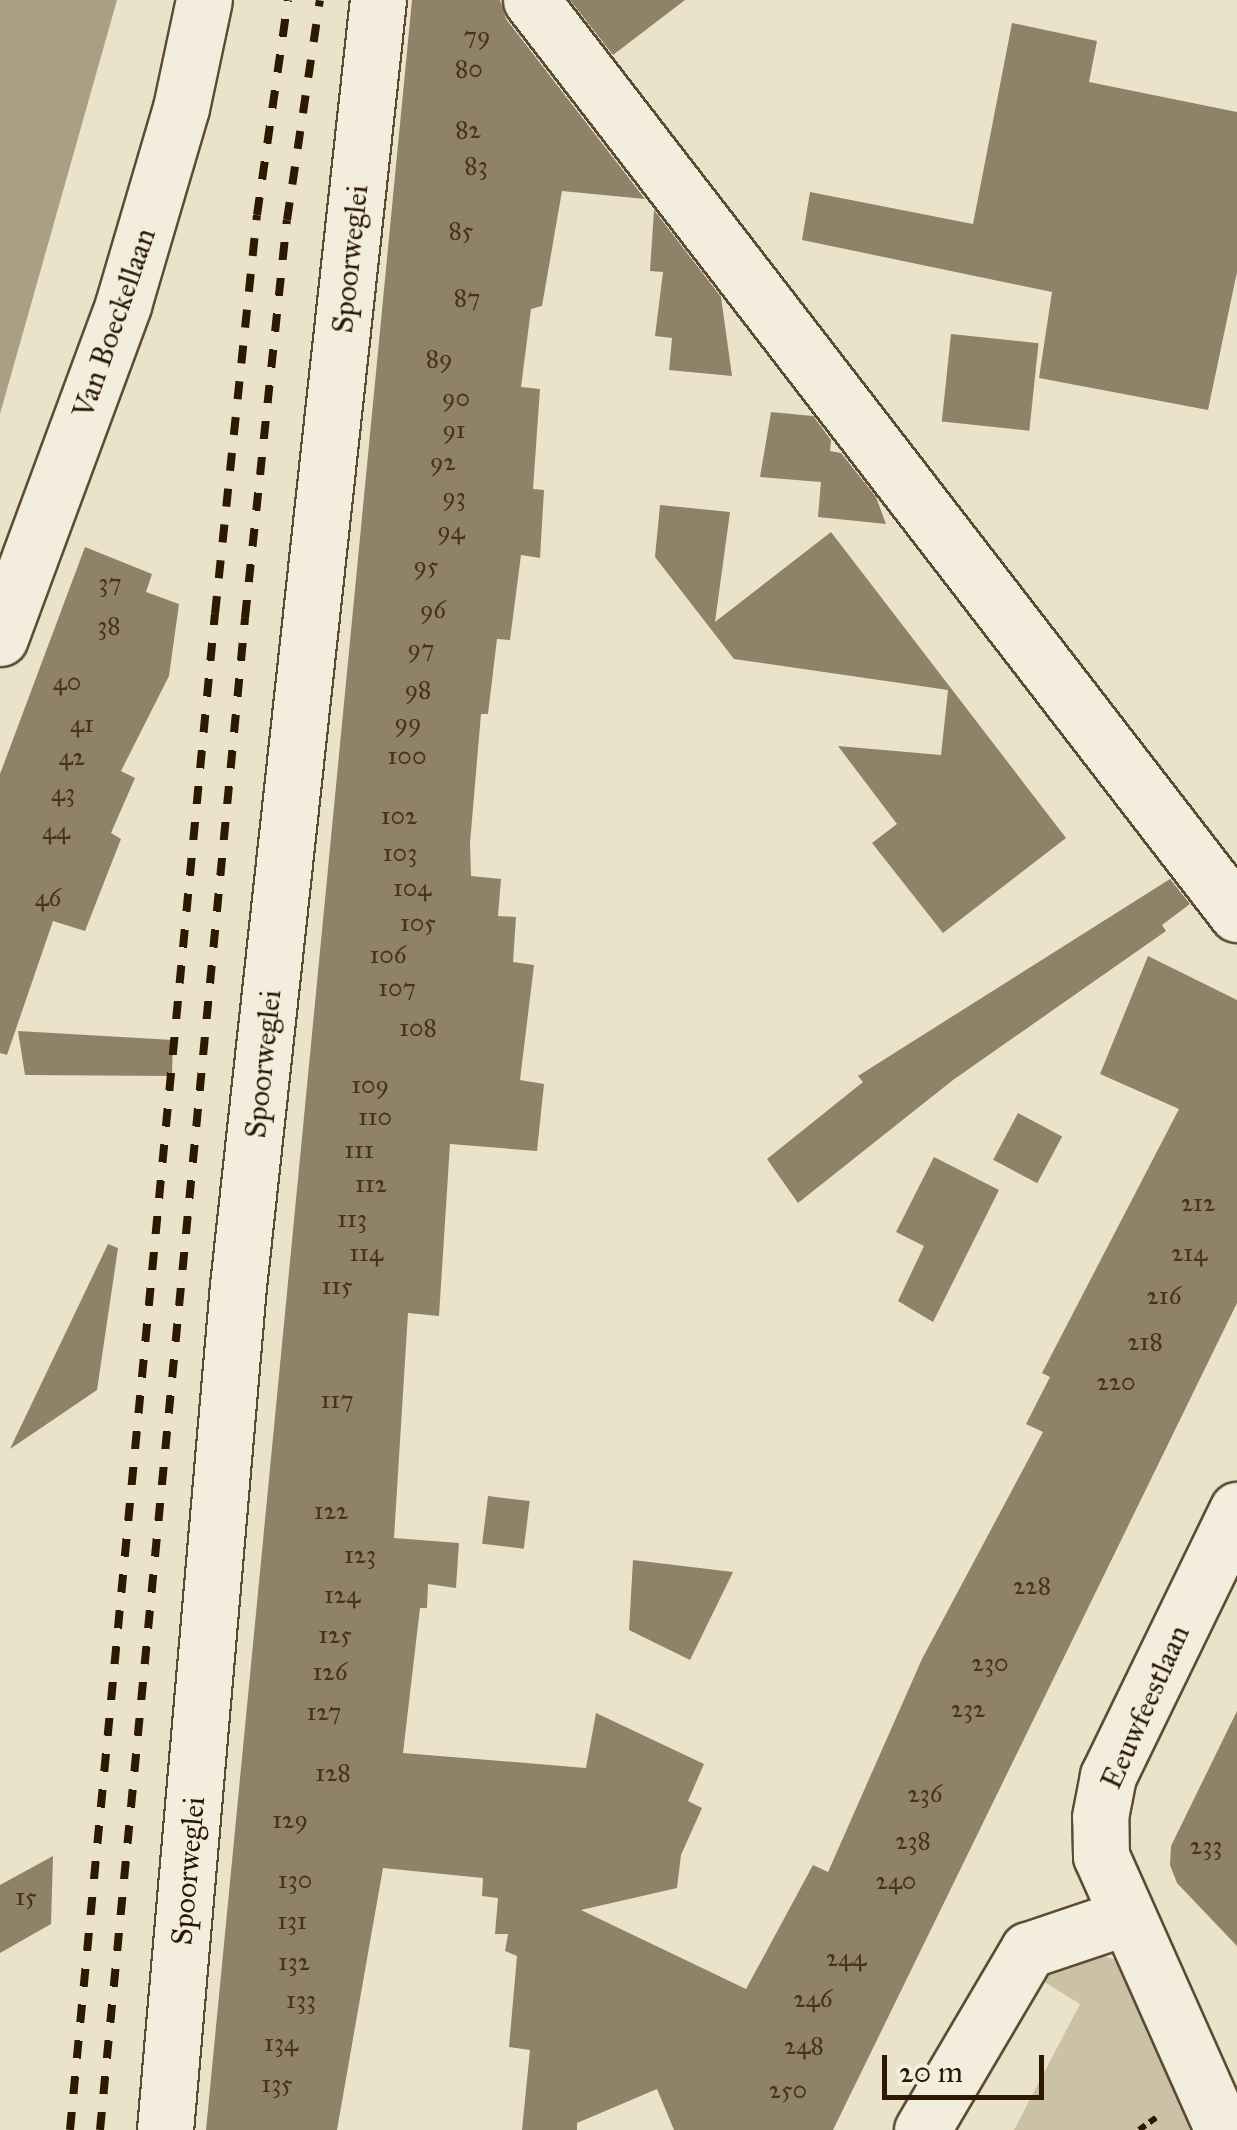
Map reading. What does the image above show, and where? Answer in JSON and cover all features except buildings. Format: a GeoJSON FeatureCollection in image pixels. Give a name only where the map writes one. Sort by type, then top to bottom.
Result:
{"type":"FeatureCollection","features":[{"type":"Feature","properties":{"kind":"street","name":"Van Boeckellaan"},"geometry":{"type":"LineString","coordinates":[[0,638],[129,287],[181,108],[204,0]]}},
{"type":"Feature","properties":{"kind":"street","name":"Spoorweglei"},"geometry":{"type":"LineString","coordinates":[[165,2130],[238,1286],[378,0]]}},
{"type":"Feature","properties":{"kind":"street"},"geometry":{"type":"LineString","coordinates":[[531,0],[1237,914]]}},
{"type":"Feature","properties":{"kind":"street","name":"Eeuwfeestlaan"},"geometry":{"type":"LineString","coordinates":[[1223,2130],[1101,1856],[1108,1776],[1237,1510]]}},
{"type":"Feature","properties":{"kind":"street"},"geometry":{"type":"LineString","coordinates":[[922,2130],[1028,1950],[1126,1917]]}},
{"type":"Feature","properties":{"kind":"shaded area"},"geometry":{"type":"Polygon","coordinates":[[[0,0],[117,0],[0,414],[0,0]]]}},
{"type":"Feature","properties":{"kind":"shaded area"},"geometry":{"type":"Polygon","coordinates":[[[1101,1955],[1117,1960],[1195,2130],[1014,2130],[1080,2004],[1038,1978],[1101,1955]]]}},
{"type":"Feature","properties":{"kind":"railway"},"geometry":{"type":"LineString","coordinates":[[70,2130],[215,614],[257,215],[288,0]]}},
{"type":"Feature","properties":{"kind":"railway"},"geometry":{"type":"LineString","coordinates":[[100,2130],[245,618],[287,220],[320,0]]}}]}
